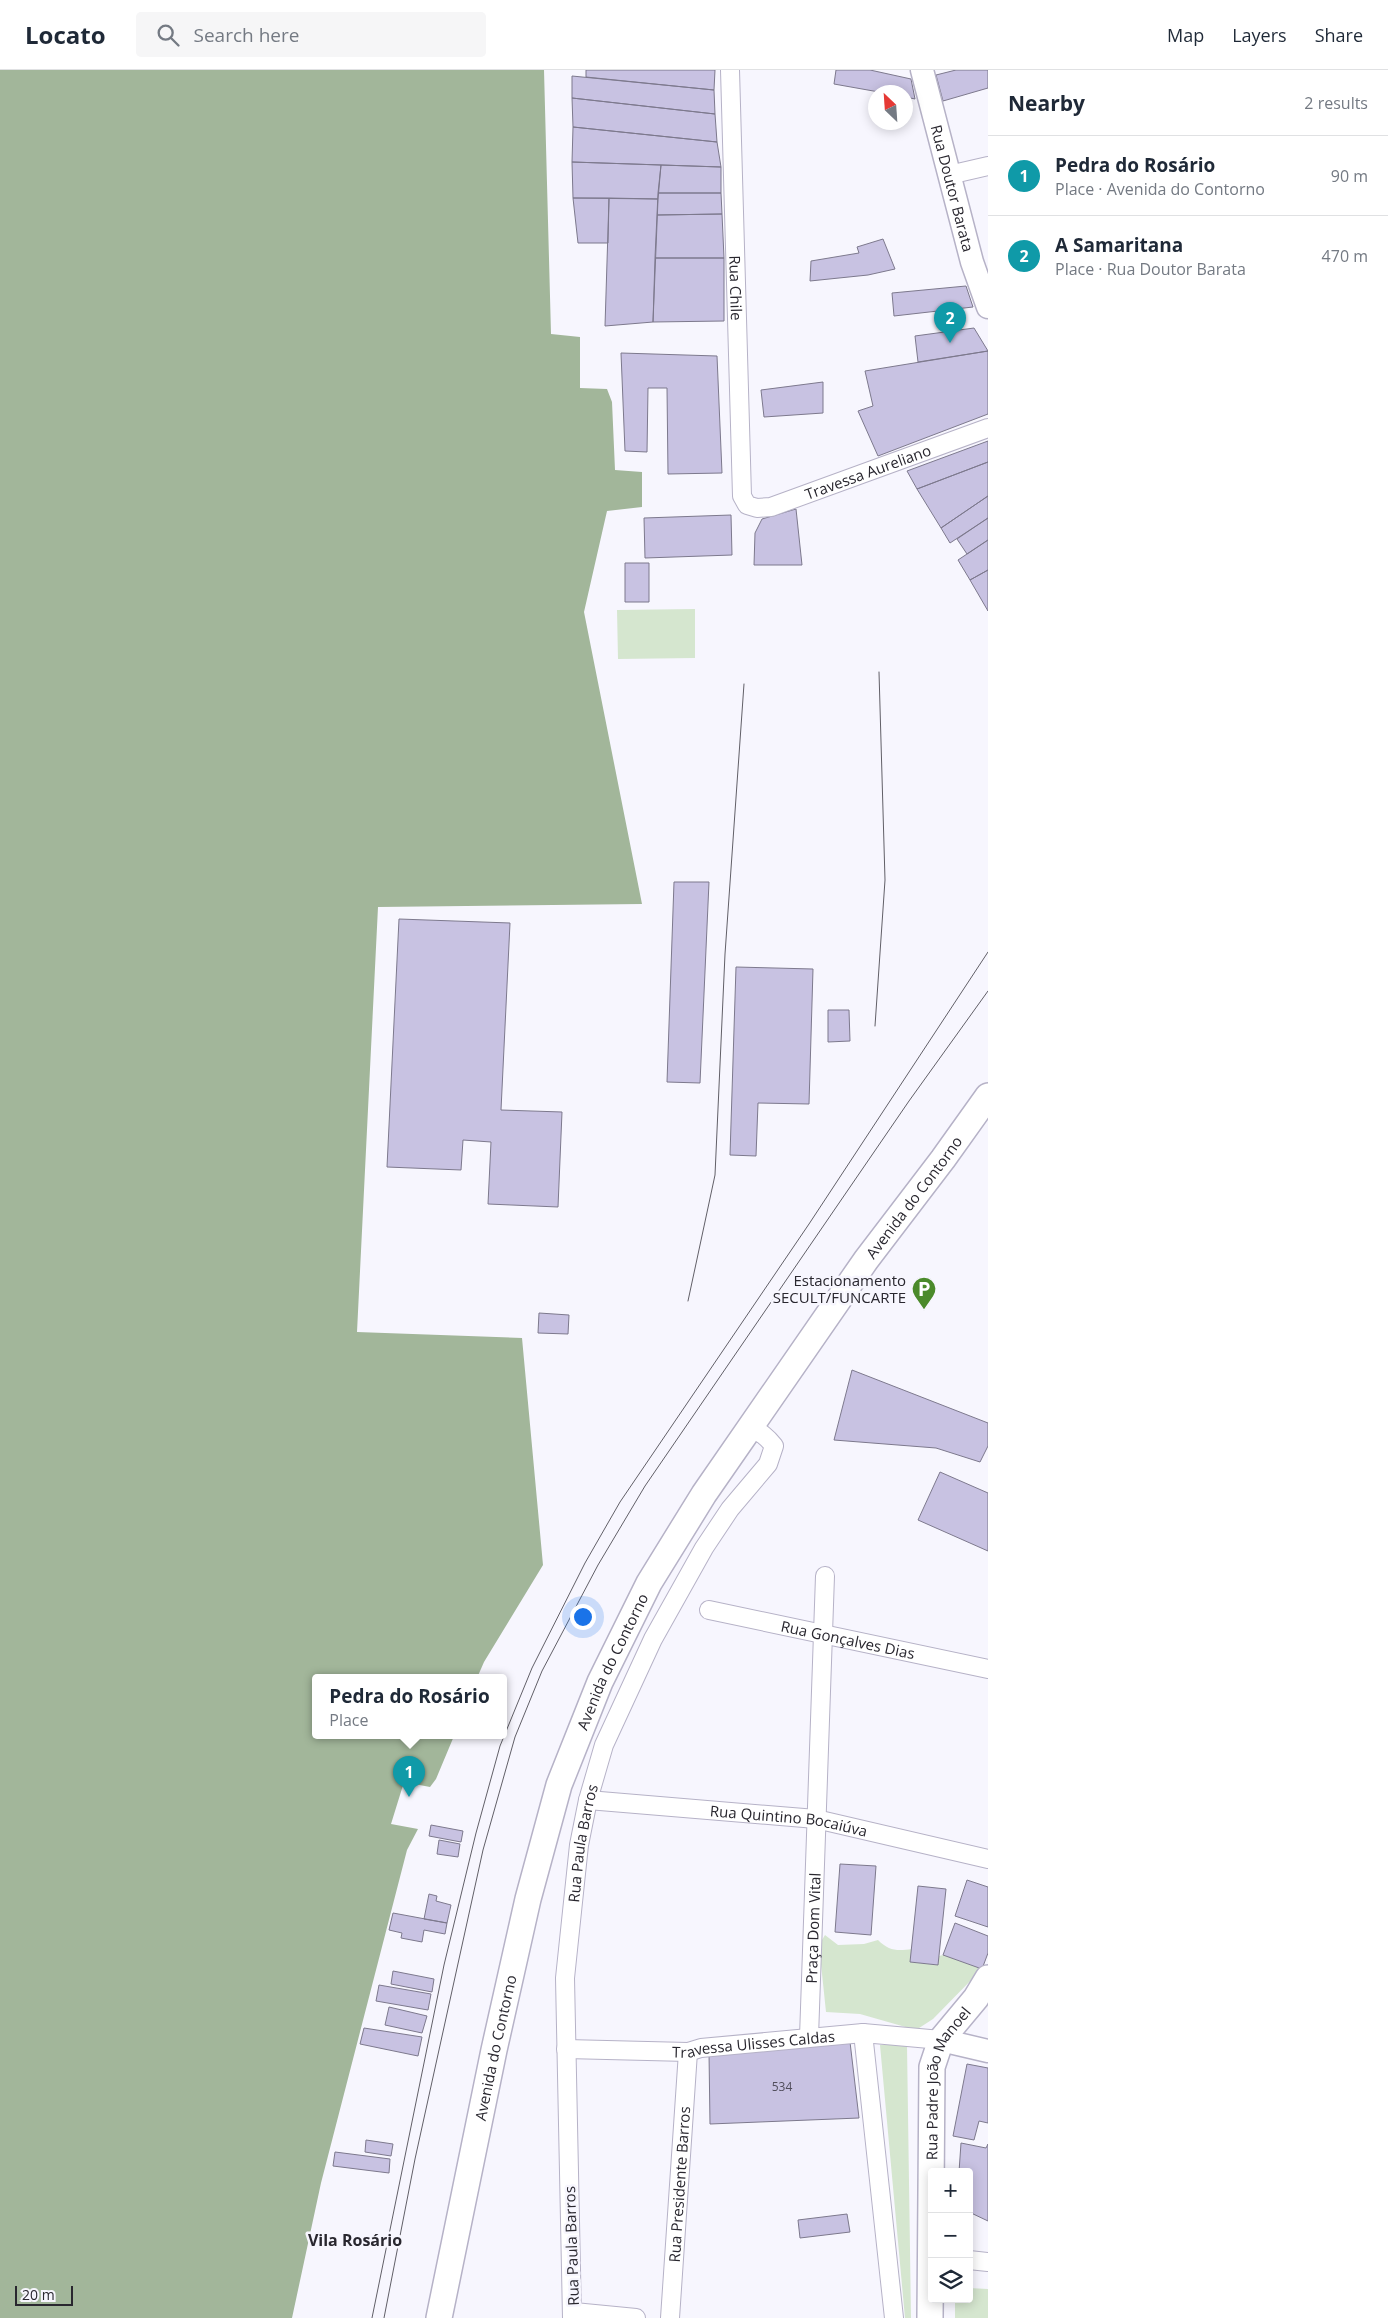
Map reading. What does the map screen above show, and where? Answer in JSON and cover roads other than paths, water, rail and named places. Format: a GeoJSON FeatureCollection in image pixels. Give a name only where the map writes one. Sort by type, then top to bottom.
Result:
{"type":"FeatureCollection","features":[{"type":"Feature","properties":{"kind":"main road","name":"Avenida do Contorno"},"geometry":{"type":"LineString","coordinates":[[439,2318],[494,2050],[528,1899],[559,1785],[600,1682],[649,1583],[704,1494],[866,1260],[988,1096]]}},
{"type":"Feature","properties":{"kind":"main road","name":"Rua Padre João Manoel"},"geometry":{"type":"LineString","coordinates":[[931,2213],[932,2067],[941,2040],[976,1998],[988,1978]]}},
{"type":"Feature","properties":{"kind":"main road","name":"Rua Padre João Manoel"},"geometry":{"type":"LineString","coordinates":[[930,2303],[930,2318]]}},
{"type":"Feature","properties":{"kind":"street","name":"Rua Chile"},"geometry":{"type":"LineString","coordinates":[[730,70],[742,496],[747,505]]}},
{"type":"Feature","properties":{"kind":"street","name":"Rua Doutor Barata"},"geometry":{"type":"LineString","coordinates":[[922,70],[972,262],[988,307]]}},
{"type":"Feature","properties":{"kind":"street"},"geometry":{"type":"LineString","coordinates":[[949,175],[988,166]]}},
{"type":"Feature","properties":{"kind":"street","name":"Travessa Aureliano"},"geometry":{"type":"LineString","coordinates":[[747,505],[757,508],[771,508],[988,428]]}},
{"type":"Feature","properties":{"kind":"street","name":"Rua Paula Barros"},"geometry":{"type":"LineString","coordinates":[[573,2315],[565,1978],[579,1845],[588,1800],[604,1745],[653,1639],[704,1548],[730,1510],[768,1464],[774,1446],[759,1431],[750,1428]]}},
{"type":"Feature","properties":{"kind":"street","name":"Praça Dom Vital"},"geometry":{"type":"LineString","coordinates":[[809,2037],[825,1576]]}},
{"type":"Feature","properties":{"kind":"street","name":"Rua Gonçalves Dias"},"geometry":{"type":"LineString","coordinates":[[709,1610],[988,1669]]}},
{"type":"Feature","properties":{"kind":"street","name":"Rua Quintino Bocaiúva"},"geometry":{"type":"LineString","coordinates":[[588,1800],[816,1819],[988,1859]]}},
{"type":"Feature","properties":{"kind":"street"},"geometry":{"type":"LineString","coordinates":[[862,2033],[894,2318]]}},
{"type":"Feature","properties":{"kind":"street","name":"Travessa Ulisses Caldas"},"geometry":{"type":"LineString","coordinates":[[566,2048],[688,2052],[701,2048],[862,2033],[941,2040]]}},
{"type":"Feature","properties":{"kind":"street"},"geometry":{"type":"LineString","coordinates":[[941,2040],[988,2051]]}},
{"type":"Feature","properties":{"kind":"street","name":"Rua Presidente Barros"},"geometry":{"type":"LineString","coordinates":[[670,2318],[688,2052]]}},
{"type":"Feature","properties":{"kind":"street"},"geometry":{"type":"LineString","coordinates":[[973,2260],[988,2262]]}},
{"type":"Feature","properties":{"kind":"street"},"geometry":{"type":"LineString","coordinates":[[573,2315],[636,2318]]}},
{"type":"Feature","properties":{"kind":"tram line"},"geometry":{"type":"LineString","coordinates":[[875,1026],[885,880],[879,672]]}},
{"type":"Feature","properties":{"kind":"tram line"},"geometry":{"type":"LineString","coordinates":[[688,1301],[715,1175],[725,954],[744,684]]}},
{"type":"Feature","properties":{"kind":"tram line"},"geometry":{"type":"LineString","coordinates":[[507,1729],[532,1668],[585,1563],[620,1502],[809,1224],[988,952]]}},
{"type":"Feature","properties":{"kind":"tram line"},"geometry":{"type":"LineString","coordinates":[[384,2318],[415,2159],[483,1850],[515,1737],[542,1671],[598,1565],[645,1486],[909,1101],[988,991]]}},
{"type":"Feature","properties":{"kind":"tram line"},"geometry":{"type":"LineString","coordinates":[[372,2318],[444,1965],[476,1833],[503,1739]]}},
{"type":"Feature","properties":{"kind":"place","name":"A Samaritana"},"geometry":{"type":"Point","coordinates":[950,343]}},
{"type":"Feature","properties":{"kind":"place","name":"Estacionamento SECULT/FUNCARTE"},"geometry":{"type":"Point","coordinates":[924,1310]}},
{"type":"Feature","properties":{"kind":"place","name":"Pedra do Rosário"},"geometry":{"type":"Point","coordinates":[409,1797]}},
{"type":"Feature","properties":{"kind":"district","name":"Vila Rosário"},"geometry":{"type":"Point","coordinates":[355,2240]}}]}
